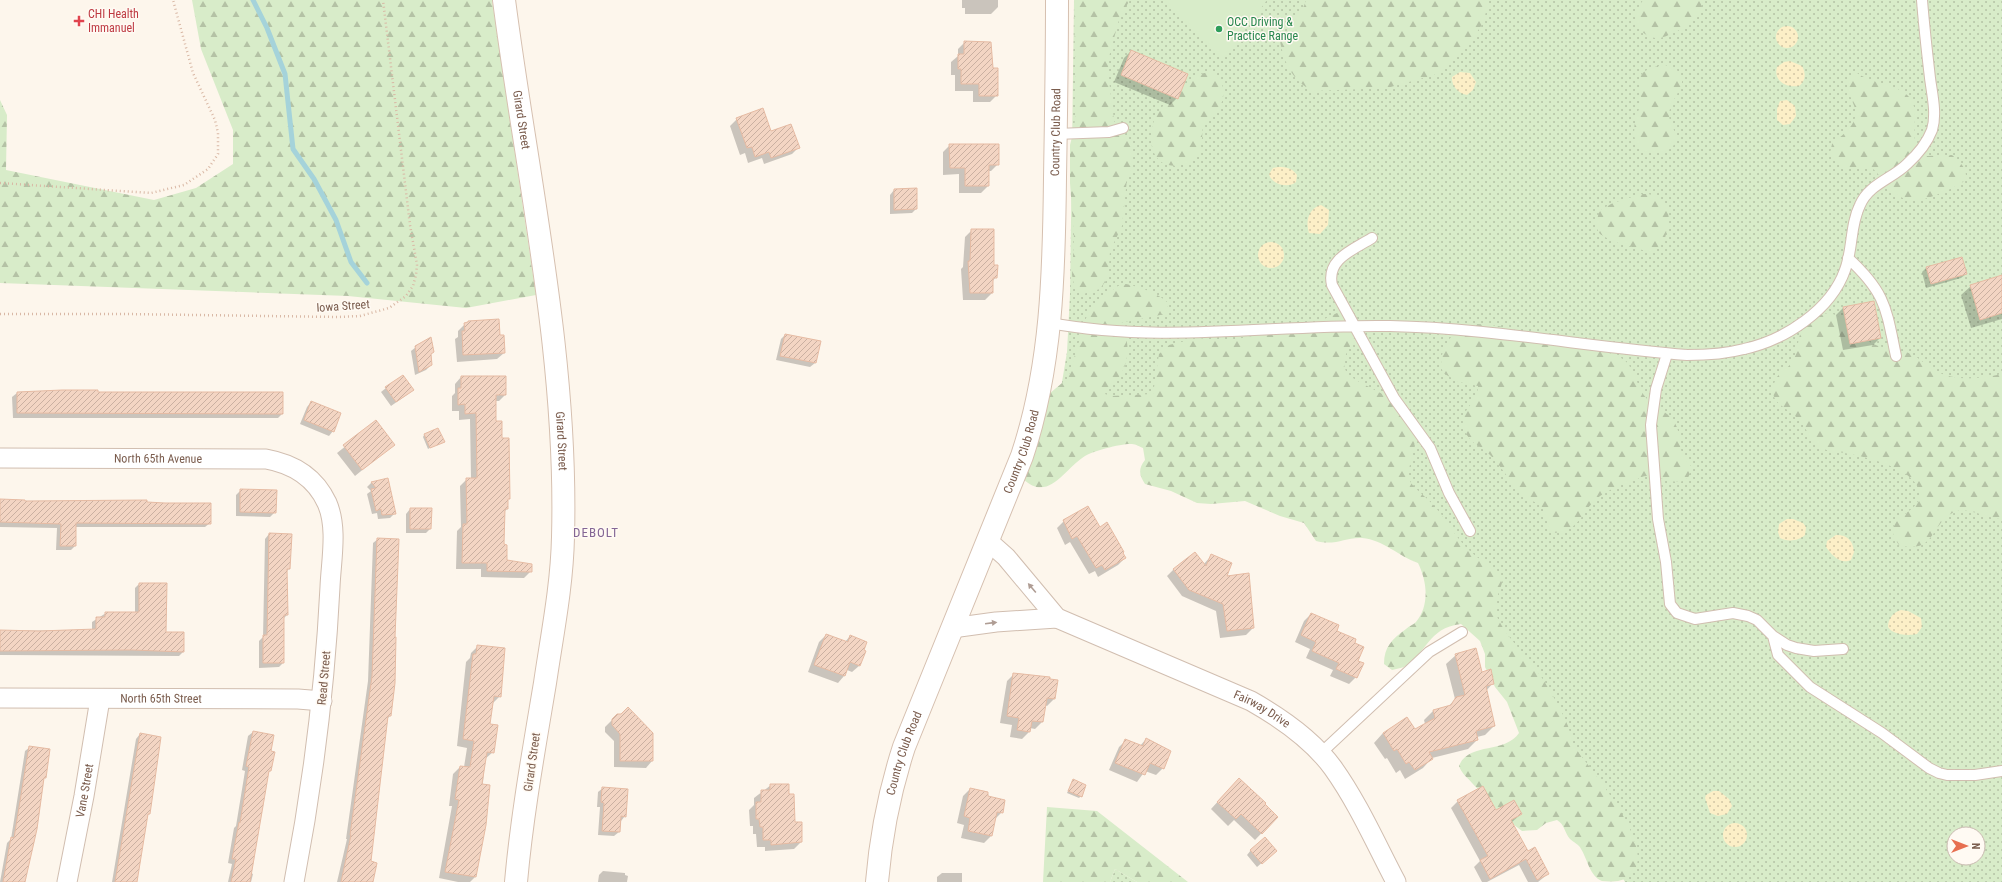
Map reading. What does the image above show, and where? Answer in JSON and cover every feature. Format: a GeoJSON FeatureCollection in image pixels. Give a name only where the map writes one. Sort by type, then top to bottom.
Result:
{"type":"FeatureCollection","features":[{"type":"Feature","properties":{"kind":"street","name":"Girard Street"},"geometry":{"type":"LineString","coordinates":[[504,0],[547,287],[555,362],[563,484],[563,538],[558,592],[531,764],[516,882]]}},
{"type":"Feature","properties":{"kind":"street","name":"Country Club Road"},"geometry":{"type":"LineString","coordinates":[[877,882],[881,838],[891,787],[904,747],[988,541],[1033,425],[1045,362],[1050,323],[1055,222],[1057,0]]}},
{"type":"Feature","properties":{"kind":"street","name":"North 65th Avenue"},"geometry":{"type":"LineString","coordinates":[[0,458],[266,459],[281,462],[294,467],[310,479]]}},
{"type":"Feature","properties":{"kind":"street","name":"Read Street"},"geometry":{"type":"LineString","coordinates":[[294,882],[314,766],[328,638],[332,530],[328,504],[319,489],[310,479]]}},
{"type":"Feature","properties":{"kind":"street","name":"Fairway Drive"},"geometry":{"type":"LineString","coordinates":[[988,541],[1006,557],[1057,618]]}},
{"type":"Feature","properties":{"kind":"street","name":"Fairway Drive"},"geometry":{"type":"LineString","coordinates":[[952,628],[996,622],[1057,618],[1251,701],[1274,714],[1309,741],[1321,753],[1346,787],[1396,882]]}},
{"type":"Feature","properties":{"kind":"street","name":"North 65th Street"},"geometry":{"type":"LineString","coordinates":[[0,698],[322,701]]}},
{"type":"Feature","properties":{"kind":"street","name":"Vane Street"},"geometry":{"type":"LineString","coordinates":[[67,882],[84,796],[100,699]]}},
{"type":"Feature","properties":{"kind":"lane"},"geometry":{"type":"LineString","coordinates":[[1050,323],[1085,330],[1156,334],[1355,326],[1452,328],[1667,354],[1708,355],[1745,349],[1760,344],[1795,328],[1826,302],[1837,289],[1848,258],[1854,224],[1863,199],[1869,191],[1907,165],[1918,153],[1931,130],[1934,122],[1933,105],[1922,0]]}},
{"type":"Feature","properties":{"kind":"lane"},"geometry":{"type":"LineString","coordinates":[[1056,134],[1109,132],[1123,128]]}},
{"type":"Feature","properties":{"kind":"lane"},"geometry":{"type":"LineString","coordinates":[[1372,238],[1339,259],[1331,269],[1332,285],[1394,398],[1430,448],[1449,493],[1470,531]]}},
{"type":"Feature","properties":{"kind":"lane"},"geometry":{"type":"LineString","coordinates":[[1848,258],[1864,272],[1884,303],[1896,356]]}},
{"type":"Feature","properties":{"kind":"lane"},"geometry":{"type":"LineString","coordinates":[[1667,354],[1656,389],[1652,407],[1651,425],[1658,520],[1666,562],[1670,604],[1677,613],[1695,619],[1740,613],[1757,620],[1773,636],[1787,645],[1806,650],[1843,649]]}},
{"type":"Feature","properties":{"kind":"lane"},"geometry":{"type":"LineString","coordinates":[[1321,753],[1429,652],[1462,632]]}},
{"type":"Feature","properties":{"kind":"lane"},"geometry":{"type":"LineString","coordinates":[[1773,636],[1778,655],[1810,687],[1882,733],[1929,768],[1947,775],[1975,775],[2002,771]]}},
{"type":"Feature","properties":{"kind":"path"},"geometry":{"type":"LineString","coordinates":[[0,183],[151,193],[184,185],[208,169],[218,154],[218,133],[215,120],[193,73],[173,0]]}},
{"type":"Feature","properties":{"kind":"path","name":"Iowa Street"},"geometry":{"type":"LineString","coordinates":[[0,314],[338,317],[378,312],[399,302],[406,296],[413,286],[417,265],[410,225],[383,0]]}},
{"type":"Feature","properties":{"kind":"green space"},"geometry":{"type":"Polygon","coordinates":[[[192,0],[492,0],[536,295],[466,308],[348,296],[0,283],[0,100],[7,115],[6,170],[154,200],[196,188],[233,164],[233,130],[201,49],[192,0]]]}},
{"type":"Feature","properties":{"kind":"green space"},"geometry":{"type":"Polygon","coordinates":[[[1074,0],[2002,0],[2002,882],[1625,882],[1391,480],[1059,400],[1067,352],[1070,294],[1074,0]]]}},
{"type":"Feature","properties":{"kind":"green space"},"geometry":{"type":"Polygon","coordinates":[[[1074,0],[1130,0],[1120,16],[1109,57],[1108,72],[1114,121],[1130,142],[1133,151],[1133,166],[1127,179],[1122,226],[1110,251],[1108,278],[1100,289],[1083,294],[1077,290],[1072,275],[1074,238],[1070,183],[1070,145],[1074,129],[1076,107],[1074,0]]]}},
{"type":"Feature","properties":{"kind":"green space","name":"OCC Driving & Practice Range"},"geometry":{"type":"Polygon","coordinates":[[[1162,0],[1267,0],[1224,58],[1162,0]]]}},
{"type":"Feature","properties":{"kind":"green space"},"geometry":{"type":"Polygon","coordinates":[[[1306,0],[1489,0],[1483,23],[1469,44],[1449,65],[1434,75],[1387,88],[1313,91],[1300,82],[1290,70],[1280,41],[1304,6],[1306,0]]]}},
{"type":"Feature","properties":{"kind":"green space"},"geometry":{"type":"Polygon","coordinates":[[[1643,0],[1700,0],[1702,9],[1692,22],[1681,29],[1663,37],[1654,38],[1645,34],[1636,23],[1635,14],[1643,0]]]}},
{"type":"Feature","properties":{"kind":"green space"},"geometry":{"type":"Polygon","coordinates":[[[1665,65],[1676,70],[1681,75],[1682,81],[1670,109],[1669,116],[1675,132],[1676,140],[1672,147],[1666,151],[1657,153],[1647,152],[1641,149],[1637,144],[1634,131],[1641,101],[1641,76],[1645,71],[1665,65]]]}},
{"type":"Feature","properties":{"kind":"green space"},"geometry":{"type":"Polygon","coordinates":[[[1213,72],[1217,75],[1222,85],[1222,101],[1214,114],[1203,123],[1202,142],[1198,155],[1189,163],[1183,165],[1162,163],[1153,150],[1151,141],[1153,123],[1157,114],[1164,105],[1183,89],[1193,78],[1201,74],[1213,72]]]}},
{"type":"Feature","properties":{"kind":"green space"},"geometry":{"type":"Polygon","coordinates":[[[1857,73],[1867,79],[1894,87],[1906,94],[1913,104],[1915,112],[1915,137],[1917,152],[1927,156],[1952,155],[1963,166],[1966,172],[1966,180],[1940,194],[1917,201],[1912,201],[1897,195],[1892,191],[1872,168],[1846,168],[1833,160],[1830,153],[1832,144],[1847,131],[1854,121],[1855,110],[1847,83],[1848,76],[1857,73]]]}},
{"type":"Feature","properties":{"kind":"green space"},"geometry":{"type":"Polygon","coordinates":[[[1642,194],[1657,196],[1662,199],[1668,208],[1669,214],[1663,242],[1660,246],[1649,252],[1612,241],[1600,234],[1595,225],[1600,210],[1613,203],[1642,194]]]}},
{"type":"Feature","properties":{"kind":"green space"},"geometry":{"type":"Polygon","coordinates":[[[1126,284],[1142,288],[1158,295],[1167,302],[1168,309],[1165,314],[1121,323],[1116,329],[1119,336],[1126,338],[1128,349],[1126,361],[1119,378],[1105,394],[1111,396],[1153,394],[1159,354],[1169,345],[1198,338],[1223,341],[1292,330],[1312,325],[1339,312],[1350,314],[1355,335],[1344,359],[1345,369],[1349,375],[1356,380],[1388,397],[1408,412],[1414,421],[1416,428],[1416,436],[1409,470],[1411,483],[1440,512],[1456,536],[1466,547],[1475,556],[1492,566],[1503,579],[1496,601],[1495,610],[1499,622],[1548,687],[1568,726],[1574,746],[1620,810],[1630,829],[1637,848],[1637,864],[1630,876],[1616,881],[1602,881],[1598,879],[1594,876],[1580,847],[1570,839],[1560,822],[1557,820],[1546,823],[1537,830],[1522,831],[1508,820],[1461,771],[1459,766],[1470,754],[1505,744],[1519,733],[1507,702],[1495,687],[1485,667],[1485,654],[1480,641],[1461,624],[1450,626],[1434,636],[1412,662],[1404,667],[1392,670],[1384,664],[1387,648],[1397,636],[1416,622],[1423,608],[1426,593],[1423,577],[1418,563],[1370,539],[1356,538],[1335,542],[1316,541],[1304,523],[1280,516],[1245,501],[1211,504],[1197,503],[1171,491],[1145,484],[1141,478],[1140,472],[1141,466],[1145,460],[1143,448],[1133,444],[1115,446],[1085,456],[1049,486],[1041,487],[1032,485],[1023,479],[1049,394],[1068,378],[1088,312],[1096,302],[1118,286],[1126,284]]]}},
{"type":"Feature","properties":{"kind":"green space"},"geometry":{"type":"Polygon","coordinates":[[[1829,313],[1841,318],[1872,343],[1881,347],[1910,353],[1942,374],[1958,378],[1975,378],[2002,374],[2002,519],[1962,510],[1957,511],[1948,516],[1932,536],[1921,545],[1912,547],[1899,545],[1893,534],[1894,526],[1898,520],[1912,509],[1917,502],[1919,494],[1916,484],[1911,478],[1903,472],[1884,463],[1845,453],[1833,452],[1817,445],[1800,421],[1776,400],[1773,393],[1775,381],[1780,373],[1793,361],[1799,338],[1804,327],[1817,316],[1829,313]]]}},
{"type":"Feature","properties":{"kind":"green space"},"geometry":{"type":"Polygon","coordinates":[[[1470,324],[1483,324],[1508,328],[1568,345],[1608,353],[1626,361],[1632,370],[1643,394],[1655,406],[1673,420],[1678,432],[1682,453],[1691,466],[1686,480],[1674,482],[1653,476],[1641,477],[1604,493],[1593,502],[1576,524],[1563,531],[1554,533],[1549,526],[1542,507],[1523,495],[1492,457],[1474,443],[1467,435],[1463,424],[1464,414],[1473,402],[1478,386],[1459,382],[1443,373],[1441,365],[1443,350],[1451,337],[1457,331],[1470,324]]]}},
{"type":"Feature","properties":{"kind":"green space"},"geometry":{"type":"Polygon","coordinates":[[[1047,807],[1097,811],[1188,882],[1137,882],[1115,869],[1110,882],[1043,882],[1047,807]]]}},
{"type":"Feature","properties":{"kind":"green space"},"geometry":{"type":"Polygon","coordinates":[[[1115,869],[1137,882],[1110,882],[1115,869]]]}},
{"type":"Feature","properties":{"kind":"sand"},"geometry":{"type":"Polygon","coordinates":[[[1787,26],[1795,29],[1798,37],[1795,45],[1787,48],[1779,45],[1776,37],[1779,29],[1787,26]]]}},
{"type":"Feature","properties":{"kind":"sand"},"geometry":{"type":"Polygon","coordinates":[[[1790,61],[1802,66],[1805,74],[1804,79],[1799,86],[1785,85],[1777,76],[1777,67],[1784,62],[1790,61]]]}},
{"type":"Feature","properties":{"kind":"sand"},"geometry":{"type":"Polygon","coordinates":[[[1460,72],[1470,73],[1476,82],[1473,90],[1467,95],[1458,91],[1452,80],[1452,77],[1460,72]]]}},
{"type":"Feature","properties":{"kind":"sand"},"geometry":{"type":"Polygon","coordinates":[[[1787,100],[1795,106],[1796,116],[1790,124],[1783,125],[1777,120],[1777,109],[1780,101],[1787,100]]]}},
{"type":"Feature","properties":{"kind":"sand"},"geometry":{"type":"Polygon","coordinates":[[[1278,167],[1291,169],[1297,175],[1296,182],[1289,185],[1284,185],[1276,183],[1270,178],[1269,174],[1273,168],[1278,167]]]}},
{"type":"Feature","properties":{"kind":"sand"},"geometry":{"type":"Polygon","coordinates":[[[1321,205],[1329,210],[1328,225],[1320,234],[1309,233],[1309,216],[1314,209],[1321,205]]]}},
{"type":"Feature","properties":{"kind":"sand"},"geometry":{"type":"Polygon","coordinates":[[[1271,242],[1280,246],[1284,255],[1280,264],[1271,268],[1262,264],[1258,255],[1262,246],[1271,242]]]}},
{"type":"Feature","properties":{"kind":"sand"},"geometry":{"type":"Polygon","coordinates":[[[1787,519],[1793,519],[1803,523],[1806,527],[1805,535],[1800,539],[1793,540],[1780,538],[1778,532],[1779,524],[1787,519]]]}},
{"type":"Feature","properties":{"kind":"sand"},"geometry":{"type":"Polygon","coordinates":[[[1836,535],[1847,537],[1851,542],[1854,552],[1851,560],[1840,560],[1826,547],[1827,541],[1836,535]]]}},
{"type":"Feature","properties":{"kind":"sand"},"geometry":{"type":"Polygon","coordinates":[[[1901,610],[1908,611],[1921,618],[1922,627],[1917,634],[1901,634],[1893,632],[1888,627],[1892,616],[1901,610]]]}},
{"type":"Feature","properties":{"kind":"sand"},"geometry":{"type":"Polygon","coordinates":[[[1713,791],[1719,791],[1729,799],[1732,806],[1727,814],[1718,816],[1710,813],[1705,798],[1706,795],[1713,791]]]}},
{"type":"Feature","properties":{"kind":"sand"},"geometry":{"type":"Polygon","coordinates":[[[1735,823],[1744,826],[1747,835],[1744,844],[1735,847],[1726,844],[1723,835],[1726,826],[1735,823]]]}},
{"type":"Feature","properties":{"kind":"building"},"geometry":{"type":"Polygon","coordinates":[[[964,41],[991,42],[993,68],[998,68],[998,96],[979,96],[979,84],[961,84],[961,69],[958,69],[958,54],[964,54],[964,41]]]}},
{"type":"Feature","properties":{"kind":"building"},"geometry":{"type":"Polygon","coordinates":[[[1131,50],[1188,74],[1178,99],[1121,75],[1131,50]]]}},
{"type":"Feature","properties":{"kind":"building"},"geometry":{"type":"Polygon","coordinates":[[[763,108],[771,131],[791,124],[800,148],[771,158],[769,152],[755,157],[752,147],[747,148],[736,118],[763,108]]]}},
{"type":"Feature","properties":{"kind":"building"},"geometry":{"type":"Polygon","coordinates":[[[949,144],[999,144],[999,165],[989,165],[989,186],[965,186],[965,168],[950,168],[949,144]]]}},
{"type":"Feature","properties":{"kind":"building"},"geometry":{"type":"Polygon","coordinates":[[[917,188],[917,209],[894,210],[894,189],[917,188]]]}},
{"type":"Feature","properties":{"kind":"building"},"geometry":{"type":"Polygon","coordinates":[[[971,229],[994,229],[994,265],[998,265],[997,278],[993,278],[993,293],[970,293],[968,261],[970,261],[971,229]]]}},
{"type":"Feature","properties":{"kind":"building"},"geometry":{"type":"Polygon","coordinates":[[[1962,257],[1967,274],[1931,284],[1926,267],[1962,257]]]}},
{"type":"Feature","properties":{"kind":"building"},"geometry":{"type":"Polygon","coordinates":[[[2002,275],[2002,313],[1980,320],[1970,285],[2002,275]]]}},
{"type":"Feature","properties":{"kind":"building"},"geometry":{"type":"Polygon","coordinates":[[[1874,301],[1881,338],[1850,344],[1843,307],[1874,301]]]}},
{"type":"Feature","properties":{"kind":"building"},"geometry":{"type":"Polygon","coordinates":[[[499,319],[500,335],[504,335],[505,353],[463,355],[462,331],[465,331],[464,323],[468,321],[499,319]]]}},
{"type":"Feature","properties":{"kind":"building"},"geometry":{"type":"Polygon","coordinates":[[[785,334],[821,341],[816,363],[780,356],[785,334]]]}},
{"type":"Feature","properties":{"kind":"building"},"geometry":{"type":"Polygon","coordinates":[[[431,337],[434,352],[431,354],[432,365],[419,372],[415,346],[431,337]]]}},
{"type":"Feature","properties":{"kind":"building"},"geometry":{"type":"Polygon","coordinates":[[[403,375],[414,390],[396,402],[385,387],[403,375]]]}},
{"type":"Feature","properties":{"kind":"building"},"geometry":{"type":"Polygon","coordinates":[[[461,376],[506,376],[506,395],[496,395],[496,421],[502,421],[502,438],[509,438],[510,499],[508,499],[508,509],[505,509],[504,544],[507,545],[507,560],[532,564],[532,572],[487,571],[487,563],[462,563],[463,524],[467,524],[466,478],[477,478],[476,413],[465,414],[465,404],[458,405],[458,388],[461,388],[461,376]]]}},
{"type":"Feature","properties":{"kind":"building"},"geometry":{"type":"Polygon","coordinates":[[[98,390],[98,392],[283,392],[283,414],[17,413],[17,392],[98,390]]]}},
{"type":"Feature","properties":{"kind":"building"},"geometry":{"type":"Polygon","coordinates":[[[311,401],[341,413],[334,432],[304,420],[311,401]]]}},
{"type":"Feature","properties":{"kind":"building"},"geometry":{"type":"Polygon","coordinates":[[[376,420],[395,445],[362,470],[343,445],[376,420]]]}},
{"type":"Feature","properties":{"kind":"building"},"geometry":{"type":"Polygon","coordinates":[[[438,428],[445,442],[430,448],[424,434],[438,428]]]}},
{"type":"Feature","properties":{"kind":"building"},"geometry":{"type":"Polygon","coordinates":[[[388,478],[396,514],[382,515],[381,509],[376,511],[371,489],[376,488],[371,482],[388,478]]]}},
{"type":"Feature","properties":{"kind":"building"},"geometry":{"type":"Polygon","coordinates":[[[240,489],[277,490],[276,513],[240,512],[240,489]]]}},
{"type":"Feature","properties":{"kind":"building"},"geometry":{"type":"Polygon","coordinates":[[[0,499],[25,501],[147,500],[147,502],[165,503],[211,503],[211,524],[76,523],[76,546],[60,546],[61,524],[0,522],[0,499]]]}},
{"type":"Feature","properties":{"kind":"building"},"geometry":{"type":"Polygon","coordinates":[[[1088,506],[1100,527],[1107,522],[1126,558],[1105,570],[1102,565],[1096,568],[1077,536],[1072,539],[1063,520],[1088,506]]]}},
{"type":"Feature","properties":{"kind":"building"},"geometry":{"type":"Polygon","coordinates":[[[410,508],[432,508],[431,529],[410,529],[410,508]]]}},
{"type":"Feature","properties":{"kind":"building"},"geometry":{"type":"Polygon","coordinates":[[[269,533],[292,534],[290,569],[287,569],[288,615],[284,615],[284,663],[263,663],[263,635],[267,635],[269,533]]]}},
{"type":"Feature","properties":{"kind":"building"},"geometry":{"type":"Polygon","coordinates":[[[377,538],[399,539],[395,637],[395,683],[391,716],[388,716],[371,861],[377,863],[373,882],[341,882],[351,835],[372,676],[377,538]]]}},
{"type":"Feature","properties":{"kind":"building"},"geometry":{"type":"Polygon","coordinates":[[[1195,552],[1206,566],[1211,554],[1232,563],[1227,576],[1249,573],[1254,628],[1227,631],[1223,604],[1189,590],[1173,569],[1195,552]]]}},
{"type":"Feature","properties":{"kind":"building"},"geometry":{"type":"Polygon","coordinates":[[[139,583],[167,583],[166,632],[184,632],[184,652],[132,650],[0,651],[0,630],[39,631],[96,629],[96,617],[105,617],[105,612],[139,612],[139,583]]]}},
{"type":"Feature","properties":{"kind":"building"},"geometry":{"type":"Polygon","coordinates":[[[1311,613],[1339,625],[1337,631],[1356,639],[1355,643],[1364,647],[1358,661],[1364,663],[1357,678],[1336,669],[1339,663],[1312,651],[1316,642],[1301,635],[1311,613]]]}},
{"type":"Feature","properties":{"kind":"building"},"geometry":{"type":"Polygon","coordinates":[[[826,634],[848,642],[850,635],[867,642],[864,650],[866,651],[860,666],[850,662],[845,676],[814,665],[826,634]]]}},
{"type":"Feature","properties":{"kind":"building"},"geometry":{"type":"Polygon","coordinates":[[[477,645],[505,648],[501,697],[494,696],[490,724],[498,725],[494,753],[487,752],[482,784],[490,785],[486,825],[476,877],[445,872],[459,800],[455,799],[460,766],[470,767],[474,741],[463,739],[473,654],[476,654],[477,645]]]}},
{"type":"Feature","properties":{"kind":"building"},"geometry":{"type":"Polygon","coordinates":[[[1476,648],[1482,672],[1491,669],[1494,684],[1486,686],[1495,726],[1476,731],[1478,740],[1429,752],[1433,759],[1415,770],[1409,762],[1406,764],[1397,749],[1394,751],[1383,733],[1407,717],[1415,729],[1435,718],[1433,710],[1451,705],[1456,697],[1465,695],[1455,654],[1476,648]]]}},
{"type":"Feature","properties":{"kind":"building"},"geometry":{"type":"Polygon","coordinates":[[[1013,673],[1050,677],[1050,679],[1058,680],[1055,699],[1047,698],[1043,722],[1032,721],[1030,732],[1017,730],[1019,718],[1007,716],[1013,673]]]}},
{"type":"Feature","properties":{"kind":"building"},"geometry":{"type":"Polygon","coordinates":[[[628,707],[653,733],[653,761],[620,761],[620,734],[612,725],[612,719],[617,714],[621,714],[628,707]]]}},
{"type":"Feature","properties":{"kind":"building"},"geometry":{"type":"Polygon","coordinates":[[[253,731],[274,735],[271,751],[275,752],[271,771],[269,771],[250,882],[231,882],[236,859],[232,859],[239,822],[240,823],[249,767],[246,766],[253,731]]]}},
{"type":"Feature","properties":{"kind":"building"},"geometry":{"type":"Polygon","coordinates":[[[140,733],[161,737],[150,814],[148,814],[137,882],[115,882],[140,733]]]}},
{"type":"Feature","properties":{"kind":"building"},"geometry":{"type":"Polygon","coordinates":[[[1146,738],[1171,751],[1164,769],[1150,763],[1145,775],[1115,763],[1125,739],[1143,746],[1146,738]]]}},
{"type":"Feature","properties":{"kind":"building"},"geometry":{"type":"Polygon","coordinates":[[[29,746],[50,749],[46,778],[44,778],[37,829],[25,882],[3,882],[11,837],[14,838],[29,746]]]}},
{"type":"Feature","properties":{"kind":"building"},"geometry":{"type":"Polygon","coordinates":[[[1239,778],[1266,803],[1265,804],[1278,817],[1262,834],[1241,814],[1236,819],[1217,802],[1239,778]]]}},
{"type":"Feature","properties":{"kind":"building"},"geometry":{"type":"Polygon","coordinates":[[[1073,779],[1086,785],[1082,797],[1068,791],[1073,779]]]}},
{"type":"Feature","properties":{"kind":"building"},"geometry":{"type":"Polygon","coordinates":[[[770,784],[789,784],[789,794],[794,794],[795,822],[802,822],[802,842],[771,845],[771,840],[763,840],[763,827],[760,827],[759,819],[756,819],[756,802],[761,802],[761,790],[770,790],[770,784]]]}},
{"type":"Feature","properties":{"kind":"building"},"geometry":{"type":"Polygon","coordinates":[[[1483,786],[1496,810],[1514,800],[1522,814],[1511,820],[1528,851],[1535,847],[1549,874],[1537,880],[1526,859],[1490,879],[1480,860],[1488,856],[1457,800],[1483,786]]]}},
{"type":"Feature","properties":{"kind":"building"},"geometry":{"type":"Polygon","coordinates":[[[602,787],[628,789],[626,817],[621,816],[620,832],[602,831],[604,803],[601,802],[602,787]]]}},
{"type":"Feature","properties":{"kind":"building"},"geometry":{"type":"Polygon","coordinates":[[[970,788],[988,792],[988,796],[1005,800],[1003,813],[997,812],[992,836],[968,831],[970,818],[964,816],[970,788]]]}},
{"type":"Feature","properties":{"kind":"building"},"geometry":{"type":"Polygon","coordinates":[[[1265,837],[1277,851],[1262,864],[1250,850],[1265,837]]]}},
{"type":"Feature","properties":{"kind":"waterway"},"geometry":{"type":"LineString","coordinates":[[253,0],[267,28],[285,74],[293,149],[314,179],[336,220],[351,262],[367,283]]}},
{"type":"Feature","properties":{"kind":"place","name":"CHI Health Immanuel"},"geometry":{"type":"Point","coordinates":[79,21]}},
{"type":"Feature","properties":{"kind":"place","name":"OCC Driving & Practice Range"},"geometry":{"type":"Point","coordinates":[1219,29]}},
{"type":"Feature","properties":{"kind":"district","name":"DEBOLT"},"geometry":{"type":"Point","coordinates":[596,532]}}]}
